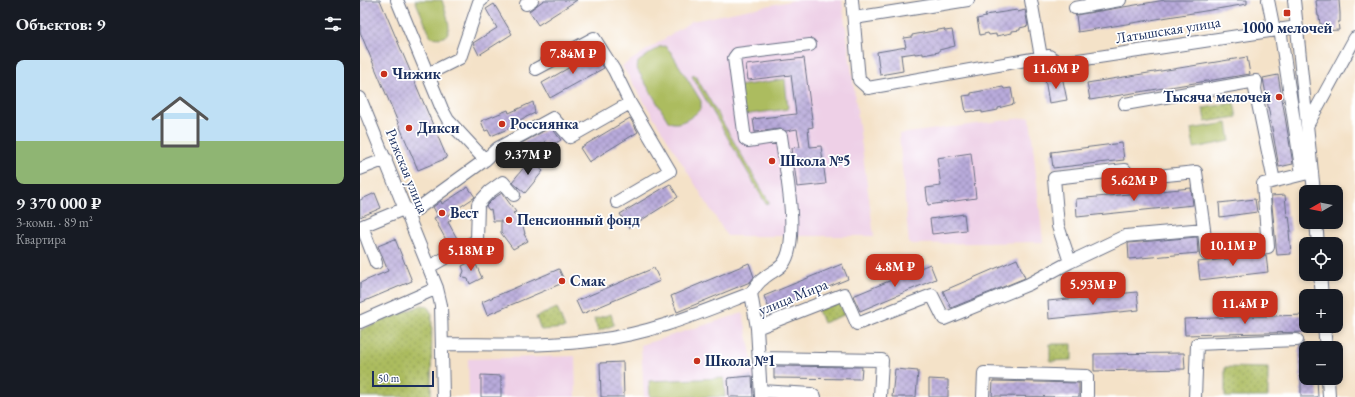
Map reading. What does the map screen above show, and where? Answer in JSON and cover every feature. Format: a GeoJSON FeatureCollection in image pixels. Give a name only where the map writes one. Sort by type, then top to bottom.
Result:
{"type":"FeatureCollection","features":[{"type":"Feature","properties":{"kind":"street"},"geometry":{"type":"LineString","coordinates":[[397,0],[448,120],[485,160]]}},
{"type":"Feature","properties":{"kind":"street"},"geometry":{"type":"LineString","coordinates":[[428,74],[460,58],[479,2],[482,0]]}},
{"type":"Feature","properties":{"kind":"street"},"geometry":{"type":"LineString","coordinates":[[852,0],[854,18],[968,0]]}},
{"type":"Feature","properties":{"kind":"street"},"geometry":{"type":"LineString","coordinates":[[1031,0],[1041,57]]}},
{"type":"Feature","properties":{"kind":"street"},"geometry":{"type":"LineString","coordinates":[[1076,8],[1120,0]]}},
{"type":"Feature","properties":{"kind":"street"},"geometry":{"type":"LineString","coordinates":[[1268,0],[1277,30],[1307,173],[1311,185]]}},
{"type":"Feature","properties":{"kind":"street"},"geometry":{"type":"LineString","coordinates":[[1294,0],[1308,124],[1307,173]]}},
{"type":"Feature","properties":{"kind":"street","name":"Латышская улица"},"geometry":{"type":"LineString","coordinates":[[854,18],[860,80],[868,88],[1041,57],[1049,56],[1059,63],[1297,27]]}},
{"type":"Feature","properties":{"kind":"street"},"geometry":{"type":"LineString","coordinates":[[536,69],[594,38],[614,70],[630,103],[670,171],[617,202]]}},
{"type":"Feature","properties":{"kind":"street"},"geometry":{"type":"LineString","coordinates":[[1308,124],[1355,38]]}},
{"type":"Feature","properties":{"kind":"street"},"geometry":{"type":"LineString","coordinates":[[751,293],[762,279],[782,265],[790,251],[792,236],[789,187],[781,136],[748,141],[745,139],[734,58],[737,54],[810,45]]}},
{"type":"Feature","properties":{"kind":"street"},"geometry":{"type":"LineString","coordinates":[[1126,104],[1256,81],[1255,89],[1274,181]]}},
{"type":"Feature","properties":{"kind":"street","name":"Рижская улица"},"geometry":{"type":"LineString","coordinates":[[360,98],[362,111],[386,159],[437,288],[441,305],[443,397]]}},
{"type":"Feature","properties":{"kind":"street"},"geometry":{"type":"LineString","coordinates":[[376,263],[361,226],[407,212],[485,160],[498,148],[553,118],[570,137],[630,103]]}},
{"type":"Feature","properties":{"kind":"street"},"geometry":{"type":"LineString","coordinates":[[360,169],[386,159]]}},
{"type":"Feature","properties":{"kind":"street"},"geometry":{"type":"LineString","coordinates":[[1070,262],[1058,226],[1054,178],[1125,170]]}},
{"type":"Feature","properties":{"kind":"street"},"geometry":{"type":"LineString","coordinates":[[1137,178],[1196,172],[1206,254],[1268,247],[1263,184],[1307,173]]}},
{"type":"Feature","properties":{"kind":"street"},"geometry":{"type":"LineString","coordinates":[[429,267],[478,240],[478,204],[489,192],[503,182],[514,195]]}},
{"type":"Feature","properties":{"kind":"street","name":"улица Мира"},"geometry":{"type":"LineString","coordinates":[[442,344],[568,343],[599,340],[685,319],[751,293],[758,328],[844,294],[857,324],[932,295],[944,319],[1029,284],[1070,262],[1125,236],[1204,229]]}},
{"type":"Feature","properties":{"kind":"street"},"geometry":{"type":"LineString","coordinates":[[360,322],[437,288]]}},
{"type":"Feature","properties":{"kind":"street"},"geometry":{"type":"LineString","coordinates":[[758,328],[761,394],[811,394],[815,397]]}},
{"type":"Feature","properties":{"kind":"street"},"geometry":{"type":"LineString","coordinates":[[1195,397],[1197,344],[1297,340]]}},
{"type":"Feature","properties":{"kind":"street"},"geometry":{"type":"LineString","coordinates":[[760,358],[882,360],[880,397]]}},
{"type":"Feature","properties":{"kind":"street"},"geometry":{"type":"LineString","coordinates":[[983,397],[984,374],[1087,376],[1087,397]]}},
{"type":"Feature","properties":{"kind":"street"},"geometry":{"type":"LineString","coordinates":[[1328,385],[1329,397]]}},
{"type":"Feature","properties":{"kind":"shaded area","name":"Школа №5"},"geometry":{"type":"Polygon","coordinates":[[[795,0],[842,0],[874,236],[727,236],[622,66],[692,21],[795,0]]]}},
{"type":"Feature","properties":{"kind":"shaded area"},"geometry":{"type":"Polygon","coordinates":[[[1030,117],[1043,242],[909,244],[899,134],[1030,117]]]}},
{"type":"Feature","properties":{"kind":"shaded area","name":"Школа №1"},"geometry":{"type":"Polygon","coordinates":[[[743,313],[755,376],[756,397],[644,397],[641,345],[743,313]]]}},
{"type":"Feature","properties":{"kind":"shaded area"},"geometry":{"type":"Polygon","coordinates":[[[575,356],[576,397],[469,397],[468,359],[575,356]]]}},
{"type":"Feature","properties":{"kind":"green space"},"geometry":{"type":"Polygon","coordinates":[[[415,0],[442,0],[449,26],[446,36],[440,38],[431,37],[415,0]]]}},
{"type":"Feature","properties":{"kind":"green space"},"geometry":{"type":"Polygon","coordinates":[[[665,46],[670,51],[701,101],[701,108],[695,114],[686,120],[677,123],[668,121],[637,69],[638,62],[659,47],[665,46]]]}},
{"type":"Feature","properties":{"kind":"green space"},"geometry":{"type":"Polygon","coordinates":[[[695,75],[769,202],[766,204],[692,76],[695,75]]]}},
{"type":"Feature","properties":{"kind":"green space"},"geometry":{"type":"Polygon","coordinates":[[[785,79],[788,109],[742,115],[739,86],[785,79]]]}},
{"type":"Feature","properties":{"kind":"green space"},"geometry":{"type":"Polygon","coordinates":[[[1234,103],[1237,117],[1205,122],[1203,108],[1234,103]]]}},
{"type":"Feature","properties":{"kind":"green space"},"geometry":{"type":"Polygon","coordinates":[[[1227,123],[1230,141],[1194,148],[1191,129],[1227,123]]]}},
{"type":"Feature","properties":{"kind":"green space"},"geometry":{"type":"Polygon","coordinates":[[[840,303],[844,315],[823,323],[818,310],[840,303]]]}},
{"type":"Feature","properties":{"kind":"green space"},"geometry":{"type":"Polygon","coordinates":[[[422,305],[427,306],[432,314],[431,397],[360,397],[360,330],[422,305]]]}},
{"type":"Feature","properties":{"kind":"green space"},"geometry":{"type":"Polygon","coordinates":[[[557,308],[565,328],[541,330],[536,317],[557,308]]]}},
{"type":"Feature","properties":{"kind":"green space"},"geometry":{"type":"Polygon","coordinates":[[[611,314],[614,325],[598,331],[594,319],[611,314]]]}},
{"type":"Feature","properties":{"kind":"green space"},"geometry":{"type":"Polygon","coordinates":[[[1050,344],[1072,344],[1072,360],[1050,361],[1050,344]]]}},
{"type":"Feature","properties":{"kind":"green space"},"geometry":{"type":"Polygon","coordinates":[[[1225,367],[1268,368],[1268,397],[1225,397],[1225,367]]]}},
{"type":"Feature","properties":{"kind":"green space"},"geometry":{"type":"Polygon","coordinates":[[[724,378],[725,397],[650,397],[649,381],[724,378]]]}},
{"type":"Feature","properties":{"kind":"building"},"geometry":{"type":"Polygon","coordinates":[[[360,0],[380,0],[447,158],[418,170],[360,32],[360,0]]]}},
{"type":"Feature","properties":{"kind":"building"},"geometry":{"type":"Polygon","coordinates":[[[544,0],[577,0],[538,25],[529,11],[544,0]]]}},
{"type":"Feature","properties":{"kind":"building"},"geometry":{"type":"Polygon","coordinates":[[[1165,0],[1247,0],[1247,4],[1078,32],[1076,15],[1165,0]]]}},
{"type":"Feature","properties":{"kind":"building"},"geometry":{"type":"Polygon","coordinates":[[[1339,0],[1339,30],[1323,31],[1322,24],[1320,24],[1318,16],[1316,1],[1339,0]]]}},
{"type":"Feature","properties":{"kind":"building"},"geometry":{"type":"Polygon","coordinates":[[[494,4],[512,34],[479,55],[473,43],[497,28],[486,9],[494,4]]]}},
{"type":"Feature","properties":{"kind":"building"},"geometry":{"type":"Polygon","coordinates":[[[1017,10],[1018,12],[1025,10],[1028,26],[1020,28],[1020,30],[1012,31],[1012,33],[996,36],[996,34],[989,35],[988,33],[980,35],[977,19],[986,17],[985,15],[1017,10]]]}},
{"type":"Feature","properties":{"kind":"building"},"geometry":{"type":"Polygon","coordinates":[[[944,29],[945,31],[952,30],[955,46],[939,50],[939,52],[923,55],[923,53],[915,53],[901,55],[903,71],[880,75],[877,52],[906,47],[904,38],[912,37],[912,35],[944,29]]]}},
{"type":"Feature","properties":{"kind":"building"},"geometry":{"type":"Polygon","coordinates":[[[595,53],[604,68],[550,98],[542,83],[595,53]]]}},
{"type":"Feature","properties":{"kind":"building"},"geometry":{"type":"Polygon","coordinates":[[[1247,57],[1250,74],[1090,100],[1087,83],[1247,57]]]}},
{"type":"Feature","properties":{"kind":"building"},"geometry":{"type":"Polygon","coordinates":[[[804,58],[813,127],[808,128],[810,147],[821,146],[826,184],[797,187],[792,148],[800,147],[797,129],[786,131],[780,129],[755,132],[753,119],[796,114],[791,75],[748,80],[746,65],[804,58]]]}},
{"type":"Feature","properties":{"kind":"building"},"geometry":{"type":"Polygon","coordinates":[[[1278,75],[1293,164],[1279,167],[1263,78],[1278,75]]]}},
{"type":"Feature","properties":{"kind":"building"},"geometry":{"type":"Polygon","coordinates":[[[1062,76],[1067,100],[1049,103],[1045,79],[1062,76]]]}},
{"type":"Feature","properties":{"kind":"building"},"geometry":{"type":"Polygon","coordinates":[[[1003,87],[1004,89],[1011,88],[1014,104],[998,108],[998,110],[982,113],[982,111],[966,112],[963,96],[1003,87]]]}},
{"type":"Feature","properties":{"kind":"building"},"geometry":{"type":"Polygon","coordinates":[[[533,102],[535,113],[513,123],[515,126],[491,136],[488,130],[485,131],[481,121],[508,110],[509,113],[533,102]]]}},
{"type":"Feature","properties":{"kind":"building"},"geometry":{"type":"Polygon","coordinates":[[[630,118],[638,132],[589,162],[580,148],[630,118]]]}},
{"type":"Feature","properties":{"kind":"building"},"geometry":{"type":"Polygon","coordinates":[[[551,127],[561,140],[544,150],[542,146],[546,141],[506,163],[501,155],[502,154],[551,127]]]}},
{"type":"Feature","properties":{"kind":"building"},"geometry":{"type":"Polygon","coordinates":[[[1122,143],[1124,160],[1053,168],[1051,152],[1122,143]]]}},
{"type":"Feature","properties":{"kind":"building"},"geometry":{"type":"Polygon","coordinates":[[[971,153],[976,198],[928,205],[926,188],[941,186],[937,158],[971,153]]]}},
{"type":"Feature","properties":{"kind":"building"},"geometry":{"type":"Polygon","coordinates":[[[530,160],[543,171],[525,193],[512,182],[530,160]]]}},
{"type":"Feature","properties":{"kind":"building"},"geometry":{"type":"Polygon","coordinates":[[[670,184],[678,197],[629,228],[620,214],[670,184]]]}},
{"type":"Feature","properties":{"kind":"building"},"geometry":{"type":"Polygon","coordinates":[[[468,187],[475,197],[448,215],[451,220],[448,222],[459,242],[450,247],[434,218],[438,216],[433,207],[441,201],[442,204],[468,187]]]}},
{"type":"Feature","properties":{"kind":"building"},"geometry":{"type":"Polygon","coordinates":[[[1191,188],[1193,205],[1077,217],[1076,199],[1191,188]]]}},
{"type":"Feature","properties":{"kind":"building"},"geometry":{"type":"Polygon","coordinates":[[[375,193],[381,208],[360,217],[360,200],[375,193]]]}},
{"type":"Feature","properties":{"kind":"building","name":"Пенсионный фонд"},"geometry":{"type":"Polygon","coordinates":[[[502,193],[516,212],[513,213],[522,222],[524,234],[528,241],[513,249],[501,233],[501,221],[493,221],[491,209],[489,210],[486,206],[502,193]]]}},
{"type":"Feature","properties":{"kind":"building"},"geometry":{"type":"Polygon","coordinates":[[[1285,195],[1287,217],[1289,216],[1291,231],[1289,231],[1291,254],[1277,255],[1271,196],[1285,195]]]}},
{"type":"Feature","properties":{"kind":"building"},"geometry":{"type":"Polygon","coordinates":[[[1255,199],[1257,212],[1220,217],[1219,203],[1255,199]]]}},
{"type":"Feature","properties":{"kind":"building"},"geometry":{"type":"Polygon","coordinates":[[[964,214],[966,230],[932,234],[930,219],[964,214]]]}},
{"type":"Feature","properties":{"kind":"building"},"geometry":{"type":"Polygon","coordinates":[[[1197,237],[1198,253],[1129,259],[1128,243],[1197,237]]]}},
{"type":"Feature","properties":{"kind":"building"},"geometry":{"type":"Polygon","coordinates":[[[395,239],[412,281],[360,303],[360,283],[388,271],[378,246],[395,239]]]}},
{"type":"Feature","properties":{"kind":"building"},"geometry":{"type":"Polygon","coordinates":[[[1266,255],[1268,272],[1200,280],[1198,262],[1266,255]]]}},
{"type":"Feature","properties":{"kind":"building"},"geometry":{"type":"Polygon","coordinates":[[[1017,259],[1025,278],[951,308],[943,291],[1017,259]]]}},
{"type":"Feature","properties":{"kind":"building"},"geometry":{"type":"Polygon","coordinates":[[[474,260],[482,278],[470,284],[468,279],[462,276],[464,271],[462,266],[474,260]]]}},
{"type":"Feature","properties":{"kind":"building"},"geometry":{"type":"Polygon","coordinates":[[[749,263],[754,277],[750,282],[677,312],[671,296],[749,263]]]}},
{"type":"Feature","properties":{"kind":"building"},"geometry":{"type":"Polygon","coordinates":[[[842,264],[848,279],[770,311],[764,296],[842,264]]]}},
{"type":"Feature","properties":{"kind":"building"},"geometry":{"type":"Polygon","coordinates":[[[930,264],[936,279],[860,311],[853,296],[930,264]]]}},
{"type":"Feature","properties":{"kind":"building"},"geometry":{"type":"Polygon","coordinates":[[[654,268],[660,281],[582,314],[576,301],[654,268]]]}},
{"type":"Feature","properties":{"kind":"building"},"geometry":{"type":"Polygon","coordinates":[[[559,269],[565,282],[487,315],[482,302],[559,269]]]}},
{"type":"Feature","properties":{"kind":"building"},"geometry":{"type":"Polygon","coordinates":[[[1137,292],[1139,310],[1049,319],[1048,301],[1137,292]]]}},
{"type":"Feature","properties":{"kind":"building"},"geometry":{"type":"Polygon","coordinates":[[[1299,315],[1299,332],[1185,335],[1184,319],[1299,315]]]}},
{"type":"Feature","properties":{"kind":"building"},"geometry":{"type":"Polygon","coordinates":[[[1184,353],[1185,369],[1094,371],[1094,354],[1184,353]]]}},
{"type":"Feature","properties":{"kind":"building"},"geometry":{"type":"Polygon","coordinates":[[[623,362],[624,397],[601,397],[600,363],[623,362]]]}},
{"type":"Feature","properties":{"kind":"building"},"geometry":{"type":"Polygon","coordinates":[[[774,366],[862,367],[861,379],[774,378],[774,366]]]}},
{"type":"Feature","properties":{"kind":"building"},"geometry":{"type":"Polygon","coordinates":[[[895,369],[918,371],[916,397],[892,397],[895,369]]]}},
{"type":"Feature","properties":{"kind":"building"},"geometry":{"type":"Polygon","coordinates":[[[481,375],[501,376],[501,397],[481,397],[481,375]]]}},
{"type":"Feature","properties":{"kind":"building"},"geometry":{"type":"Polygon","coordinates":[[[752,376],[753,397],[729,397],[728,378],[752,376]]]}},
{"type":"Feature","properties":{"kind":"building"},"geometry":{"type":"Polygon","coordinates":[[[929,379],[948,380],[948,397],[929,397],[929,379]]]}},
{"type":"Feature","properties":{"kind":"building"},"geometry":{"type":"Polygon","coordinates":[[[993,381],[1079,383],[1079,397],[992,396],[993,381]]]}},
{"type":"Feature","properties":{"kind":"building"},"geometry":{"type":"Polygon","coordinates":[[[1301,385],[1317,385],[1318,397],[1301,397],[1301,385]]]}},
{"type":"Feature","properties":{"kind":"place","name":"1000 мелочей"},"geometry":{"type":"Point","coordinates":[1287,13]}},
{"type":"Feature","properties":{"kind":"place","name":"Чижик"},"geometry":{"type":"Point","coordinates":[384,74]}},
{"type":"Feature","properties":{"kind":"place","name":"Тысяча мелочей"},"geometry":{"type":"Point","coordinates":[1279,97]}},
{"type":"Feature","properties":{"kind":"place","name":"Россиянка"},"geometry":{"type":"Point","coordinates":[502,124]}},
{"type":"Feature","properties":{"kind":"place","name":"Дикси"},"geometry":{"type":"Point","coordinates":[409,128]}},
{"type":"Feature","properties":{"kind":"place","name":"Школа №5"},"geometry":{"type":"Point","coordinates":[772,161]}},
{"type":"Feature","properties":{"kind":"place","name":"Вест"},"geometry":{"type":"Point","coordinates":[442,213]}},
{"type":"Feature","properties":{"kind":"place","name":"Пенсионный фонд"},"geometry":{"type":"Point","coordinates":[509,220]}},
{"type":"Feature","properties":{"kind":"place","name":"Смак"},"geometry":{"type":"Point","coordinates":[562,281]}},
{"type":"Feature","properties":{"kind":"place","name":"Школа №1"},"geometry":{"type":"Point","coordinates":[697,361]}}]}
